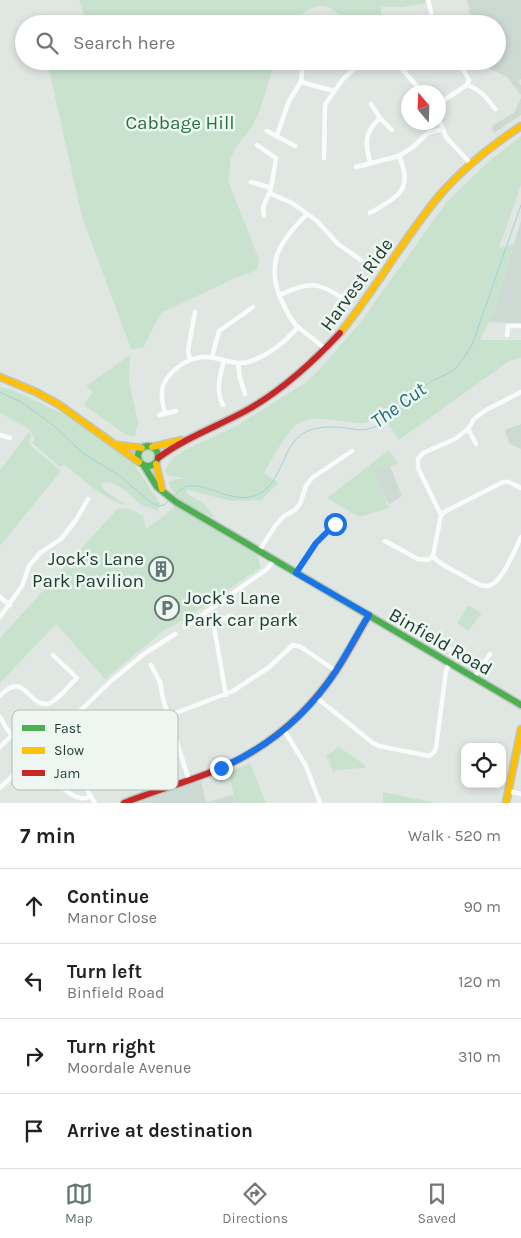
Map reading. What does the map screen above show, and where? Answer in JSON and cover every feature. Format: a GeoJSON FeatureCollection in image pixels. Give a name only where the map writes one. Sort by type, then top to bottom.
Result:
{"type":"FeatureCollection","features":[{"type":"Feature","properties":{"kind":"street"},"geometry":{"type":"LineString","coordinates":[[428,0],[432,15]]}},
{"type":"Feature","properties":{"kind":"street"},"geometry":{"type":"LineString","coordinates":[[277,135],[289,100],[301,82],[302,70]]}},
{"type":"Feature","properties":{"kind":"street"},"geometry":{"type":"LineString","coordinates":[[324,158],[326,105],[342,79],[352,70]]}},
{"type":"Feature","properties":{"kind":"street"},"geometry":{"type":"LineString","coordinates":[[403,70],[416,85]]}},
{"type":"Feature","properties":{"kind":"street"},"geometry":{"type":"LineString","coordinates":[[446,99],[467,85],[469,80],[463,70]]}},
{"type":"Feature","properties":{"kind":"street"},"geometry":{"type":"LineString","coordinates":[[301,82],[334,91]]}},
{"type":"Feature","properties":{"kind":"street"},"geometry":{"type":"LineString","coordinates":[[467,85],[476,88],[495,109]]}},
{"type":"Feature","properties":{"kind":"street"},"geometry":{"type":"LineString","coordinates":[[371,104],[380,118],[392,130]]}},
{"type":"Feature","properties":{"kind":"street"},"geometry":{"type":"LineString","coordinates":[[370,162],[366,139],[374,124],[380,118]]}},
{"type":"Feature","properties":{"kind":"street","name":"Harvest Ride"},"geometry":{"type":"LineString","coordinates":[[157,461],[176,444],[240,414],[267,398],[290,381],[325,349],[366,300],[431,206],[454,178],[493,145],[521,126]]}},
{"type":"Feature","properties":{"kind":"street"},"geometry":{"type":"LineString","coordinates":[[356,167],[399,156],[413,148],[428,133],[438,130]]}},
{"type":"Feature","properties":{"kind":"street"},"geometry":{"type":"LineString","coordinates":[[443,130],[451,144],[470,163]]}},
{"type":"Feature","properties":{"kind":"street"},"geometry":{"type":"LineString","coordinates":[[267,131],[295,146]]}},
{"type":"Feature","properties":{"kind":"street"},"geometry":{"type":"LineString","coordinates":[[257,145],[276,157],[270,190],[263,208],[264,215]]}},
{"type":"Feature","properties":{"kind":"street"},"geometry":{"type":"LineString","coordinates":[[370,213],[393,200],[402,190],[406,174],[399,156]]}},
{"type":"Feature","properties":{"kind":"street"},"geometry":{"type":"LineString","coordinates":[[251,182],[270,190],[292,203],[322,226],[338,244],[361,260]]}},
{"type":"Feature","properties":{"kind":"street"},"geometry":{"type":"LineString","coordinates":[[307,214],[290,233],[276,260],[273,275],[279,295],[288,314],[298,327],[325,349]]}},
{"type":"Feature","properties":{"kind":"street"},"geometry":{"type":"LineString","coordinates":[[279,295],[304,286],[315,285],[328,288],[342,298]]}},
{"type":"Feature","properties":{"kind":"street"},"geometry":{"type":"LineString","coordinates":[[336,306],[347,291]]}},
{"type":"Feature","properties":{"kind":"street"},"geometry":{"type":"LineString","coordinates":[[212,357],[219,331],[253,307]]}},
{"type":"Feature","properties":{"kind":"street"},"geometry":{"type":"LineString","coordinates":[[190,360],[188,350],[195,312]]}},
{"type":"Feature","properties":{"kind":"street"},"geometry":{"type":"LineString","coordinates":[[507,336],[508,326],[521,326]]}},
{"type":"Feature","properties":{"kind":"street"},"geometry":{"type":"LineString","coordinates":[[165,413],[162,392],[164,382],[175,370],[190,360],[199,357],[212,357],[238,363],[249,361],[276,348],[287,340],[298,327]]}},
{"type":"Feature","properties":{"kind":"street"},"geometry":{"type":"LineString","coordinates":[[223,406],[219,398],[218,385],[224,360]]}},
{"type":"Feature","properties":{"kind":"street"},"geometry":{"type":"LineString","coordinates":[[238,363],[240,378],[246,394]]}},
{"type":"Feature","properties":{"kind":"street","name":"Binfield Road"},"geometry":{"type":"LineString","coordinates":[[0,377],[36,392],[58,404],[115,444],[142,464],[155,484],[165,495],[176,502],[521,705]]}},
{"type":"Feature","properties":{"kind":"street"},"geometry":{"type":"LineString","coordinates":[[385,541],[418,559],[428,560],[433,556],[441,515],[418,468],[418,460],[423,453],[456,439],[468,429],[474,419],[486,410],[521,392]]}},
{"type":"Feature","properties":{"kind":"street"},"geometry":{"type":"LineString","coordinates":[[159,415],[176,411]]}},
{"type":"Feature","properties":{"kind":"street"},"geometry":{"type":"LineString","coordinates":[[468,429],[476,444]]}},
{"type":"Feature","properties":{"kind":"street"},"geometry":{"type":"LineString","coordinates":[[0,435],[10,438]]}},
{"type":"Feature","properties":{"kind":"street","name":"Harvest Ride"},"geometry":{"type":"LineString","coordinates":[[152,446],[194,436]]}},
{"type":"Feature","properties":{"kind":"street","name":"Binfield Road"},"geometry":{"type":"LineString","coordinates":[[115,444],[125,447],[142,448]]}},
{"type":"Feature","properties":{"kind":"street"},"geometry":{"type":"LineString","coordinates":[[157,461],[150,466],[142,464],[138,456],[142,448],[152,446],[158,451],[157,461],[160,484],[165,495]]}},
{"type":"Feature","properties":{"kind":"street"},"geometry":{"type":"LineString","coordinates":[[259,551],[275,526],[284,516],[295,510],[300,504],[306,486],[312,478],[352,451]]}},
{"type":"Feature","properties":{"kind":"street"},"geometry":{"type":"LineString","coordinates":[[441,515],[503,482],[510,482],[521,488]]}},
{"type":"Feature","properties":{"kind":"street"},"geometry":{"type":"LineString","coordinates":[[0,617],[22,586],[29,566],[40,553],[61,539],[76,520],[88,499]]}},
{"type":"Feature","properties":{"kind":"street"},"geometry":{"type":"LineString","coordinates":[[296,573],[316,543],[335,524]]}},
{"type":"Feature","properties":{"kind":"street"},"geometry":{"type":"LineString","coordinates":[[433,556],[438,562],[480,585],[489,587],[497,582],[521,537]]}},
{"type":"Feature","properties":{"kind":"street"},"geometry":{"type":"LineString","coordinates":[[185,627],[267,570],[274,560]]}},
{"type":"Feature","properties":{"kind":"street"},"geometry":{"type":"LineString","coordinates":[[0,597],[10,605]]}},
{"type":"Feature","properties":{"kind":"street"},"geometry":{"type":"LineString","coordinates":[[178,784],[241,759],[284,730],[317,698],[336,671],[369,615]]}},
{"type":"Feature","properties":{"kind":"street"},"geometry":{"type":"LineString","coordinates":[[226,695],[214,627],[215,623],[230,616]]}},
{"type":"Feature","properties":{"kind":"street"},"geometry":{"type":"LineString","coordinates":[[80,710],[110,681],[144,654],[175,634]]}},
{"type":"Feature","properties":{"kind":"street"},"geometry":{"type":"LineString","coordinates":[[178,712],[226,695],[268,668],[293,646],[301,647],[336,671]]}},
{"type":"Feature","properties":{"kind":"street"},"geometry":{"type":"LineString","coordinates":[[446,646],[480,669]]}},
{"type":"Feature","properties":{"kind":"street"},"geometry":{"type":"LineString","coordinates":[[474,677],[490,654]]}},
{"type":"Feature","properties":{"kind":"street"},"geometry":{"type":"LineString","coordinates":[[0,696],[10,688],[17,686],[46,704],[54,701],[77,678],[53,655]]}},
{"type":"Feature","properties":{"kind":"street"},"geometry":{"type":"LineString","coordinates":[[317,698],[373,743],[429,756],[436,748],[446,671],[450,663]]}},
{"type":"Feature","properties":{"kind":"street"},"geometry":{"type":"LineString","coordinates":[[151,665],[160,682],[166,710]]}},
{"type":"Feature","properties":{"kind":"street"},"geometry":{"type":"LineString","coordinates":[[0,717],[12,735],[0,747]]}},
{"type":"Feature","properties":{"kind":"street"},"geometry":{"type":"LineString","coordinates":[[506,803],[521,729]]}},
{"type":"Feature","properties":{"kind":"street"},"geometry":{"type":"LineString","coordinates":[[284,730],[306,766],[320,803]]}},
{"type":"Feature","properties":{"kind":"street"},"geometry":{"type":"LineString","coordinates":[[178,746],[189,780]]}},
{"type":"Feature","properties":{"kind":"street"},"geometry":{"type":"LineString","coordinates":[[0,788],[12,776]]}},
{"type":"Feature","properties":{"kind":"street"},"geometry":{"type":"LineString","coordinates":[[67,790],[73,796],[83,799],[91,796]]}},
{"type":"Feature","properties":{"kind":"street"},"geometry":{"type":"LineString","coordinates":[[87,790],[95,803]]}},
{"type":"Feature","properties":{"kind":"street"},"geometry":{"type":"LineString","coordinates":[[124,803],[161,790]]}},
{"type":"Feature","properties":{"kind":"street"},"geometry":{"type":"LineString","coordinates":[[508,792],[521,794]]}},
{"type":"Feature","properties":{"kind":"shaded area"},"geometry":{"type":"Polygon","coordinates":[[[467,0],[521,0],[521,79],[518,82],[521,85],[521,95],[507,77],[492,70],[506,70],[506,15],[470,15],[467,0]]]}},
{"type":"Feature","properties":{"kind":"shaded area"},"geometry":{"type":"Polygon","coordinates":[[[521,98],[521,115],[494,133],[493,125],[514,113],[521,98]]]}},
{"type":"Feature","properties":{"kind":"shaded area"},"geometry":{"type":"Polygon","coordinates":[[[521,221],[521,323],[488,322],[494,312],[521,221]]]}},
{"type":"Feature","properties":{"kind":"shaded area"},"geometry":{"type":"Polygon","coordinates":[[[521,424],[521,449],[509,443],[505,430],[521,424]]]}},
{"type":"Feature","properties":{"kind":"shaded area"},"geometry":{"type":"Polygon","coordinates":[[[390,466],[402,496],[389,504],[374,473],[390,466]]]}},
{"type":"Feature","properties":{"kind":"shaded area"},"geometry":{"type":"Polygon","coordinates":[[[201,781],[206,802],[233,795],[236,803],[139,803],[201,781]]]}},
{"type":"Feature","properties":{"kind":"green space"},"geometry":{"type":"Polygon","coordinates":[[[79,0],[426,0],[427,3],[402,7],[381,7],[381,15],[340,15],[330,8],[320,6],[309,9],[301,15],[84,15],[79,0]]]}},
{"type":"Feature","properties":{"kind":"green space","name":"Cabbage Hill"},"geometry":{"type":"Polygon","coordinates":[[[49,70],[272,70],[260,110],[252,127],[236,147],[231,158],[228,181],[259,259],[257,270],[233,279],[161,313],[143,348],[131,349],[82,217],[49,70]]]}},
{"type":"Feature","properties":{"kind":"green space"},"geometry":{"type":"Polygon","coordinates":[[[521,136],[521,185],[499,248],[514,244],[494,312],[480,340],[521,340],[521,358],[509,361],[399,440],[383,416],[364,423],[328,419],[303,421],[296,425],[287,435],[264,473],[279,483],[261,500],[231,501],[186,491],[186,493],[205,505],[215,518],[181,500],[171,489],[168,482],[176,479],[187,479],[167,475],[165,470],[173,458],[185,450],[238,425],[305,383],[320,369],[359,324],[446,203],[488,162],[521,136]]]}},
{"type":"Feature","properties":{"kind":"green space"},"geometry":{"type":"Polygon","coordinates":[[[130,355],[129,382],[138,422],[135,437],[126,435],[84,405],[93,392],[86,386],[130,355]]]}},
{"type":"Feature","properties":{"kind":"green space"},"geometry":{"type":"Polygon","coordinates":[[[0,387],[10,389],[64,414],[134,464],[160,503],[158,511],[139,503],[117,485],[107,482],[101,483],[104,490],[128,506],[119,503],[95,489],[65,465],[60,467],[32,443],[35,438],[29,429],[0,413],[0,387]]]}},
{"type":"Feature","properties":{"kind":"green space"},"geometry":{"type":"Polygon","coordinates":[[[29,432],[32,436],[29,440],[30,445],[61,471],[0,546],[0,470],[29,432]]]}},
{"type":"Feature","properties":{"kind":"green space"},"geometry":{"type":"Polygon","coordinates":[[[148,449],[156,457],[148,465],[140,457],[148,449]]]}},
{"type":"Feature","properties":{"kind":"green space"},"geometry":{"type":"Polygon","coordinates":[[[389,450],[398,463],[375,473],[389,508],[359,517],[327,498],[389,450]]]}},
{"type":"Feature","properties":{"kind":"green space"},"geometry":{"type":"Polygon","coordinates":[[[175,507],[258,556],[260,568],[185,619],[164,630],[105,679],[56,624],[0,683],[0,638],[118,508],[131,509],[143,516],[146,529],[175,507]]]}},
{"type":"Feature","properties":{"kind":"green space"},"geometry":{"type":"Polygon","coordinates":[[[468,605],[482,613],[468,631],[457,623],[468,605]]]}},
{"type":"Feature","properties":{"kind":"green space"},"geometry":{"type":"Polygon","coordinates":[[[338,746],[366,766],[364,768],[336,770],[334,773],[326,756],[338,746]]]}},
{"type":"Feature","properties":{"kind":"green space"},"geometry":{"type":"Polygon","coordinates":[[[250,763],[266,803],[236,803],[228,772],[250,763]]]}},
{"type":"Feature","properties":{"kind":"green space"},"geometry":{"type":"Polygon","coordinates":[[[383,792],[436,803],[383,803],[383,792]]]}},
{"type":"Feature","properties":{"kind":"waterway","name":"The Cut"},"geometry":{"type":"LineString","coordinates":[[173,497],[180,490],[188,486],[204,487],[236,497],[254,496],[270,484],[295,440],[302,434],[312,429],[323,427],[362,430],[376,426],[385,422],[421,389],[454,370],[472,345],[521,205]]}},
{"type":"Feature","properties":{"kind":"waterway","name":"The Cut"},"geometry":{"type":"LineString","coordinates":[[0,392],[34,411],[53,425],[84,454],[120,476],[149,501],[158,506],[164,505],[170,500]]}},
{"type":"Feature","properties":{"kind":"traffic: fast"},"geometry":{"type":"LineString","coordinates":[[144,446],[152,446],[158,452],[158,456],[158,460],[152,466],[144,466],[138,460],[138,452],[144,446]]}},
{"type":"Feature","properties":{"kind":"traffic: fast"},"geometry":{"type":"LineString","coordinates":[[144,466],[157,487],[176,502],[521,705]]}},
{"type":"Feature","properties":{"kind":"traffic: slow"},"geometry":{"type":"LineString","coordinates":[[340,333],[366,299],[413,229],[439,196],[478,158],[521,126]]}},
{"type":"Feature","properties":{"kind":"traffic: slow"},"geometry":{"type":"LineString","coordinates":[[0,377],[36,392],[58,404],[139,462]]}},
{"type":"Feature","properties":{"kind":"traffic: slow"},"geometry":{"type":"LineString","coordinates":[[152,447],[181,440]]}},
{"type":"Feature","properties":{"kind":"traffic: slow"},"geometry":{"type":"LineString","coordinates":[[118,445],[142,448]]}},
{"type":"Feature","properties":{"kind":"traffic: slow"},"geometry":{"type":"LineString","coordinates":[[156,464],[162,489]]}},
{"type":"Feature","properties":{"kind":"traffic: slow"},"geometry":{"type":"LineString","coordinates":[[506,803],[521,729]]}},
{"type":"Feature","properties":{"kind":"traffic: jam"},"geometry":{"type":"LineString","coordinates":[[158,458],[191,438],[249,409],[274,393],[309,365],[340,333]]}},
{"type":"Feature","properties":{"kind":"traffic: jam"},"geometry":{"type":"LineString","coordinates":[[178,784],[239,760],[286,728],[325,687],[369,615]]}},
{"type":"Feature","properties":{"kind":"traffic: jam"},"geometry":{"type":"LineString","coordinates":[[124,803],[160,790]]}},
{"type":"Feature","properties":{"kind":"place","name":"Jock's Lane Park Pavilion"},"geometry":{"type":"Point","coordinates":[161,569]}},
{"type":"Feature","properties":{"kind":"place","name":"Jock's Lane Park car park"},"geometry":{"type":"Point","coordinates":[167,608]}},
{"type":"Feature","properties":{"kind":"route"},"geometry":{"type":"LineString","coordinates":[[221,768],[241,759],[266,743],[290,725],[317,698],[336,671],[369,615],[296,573],[316,543],[335,524]]}}]}
